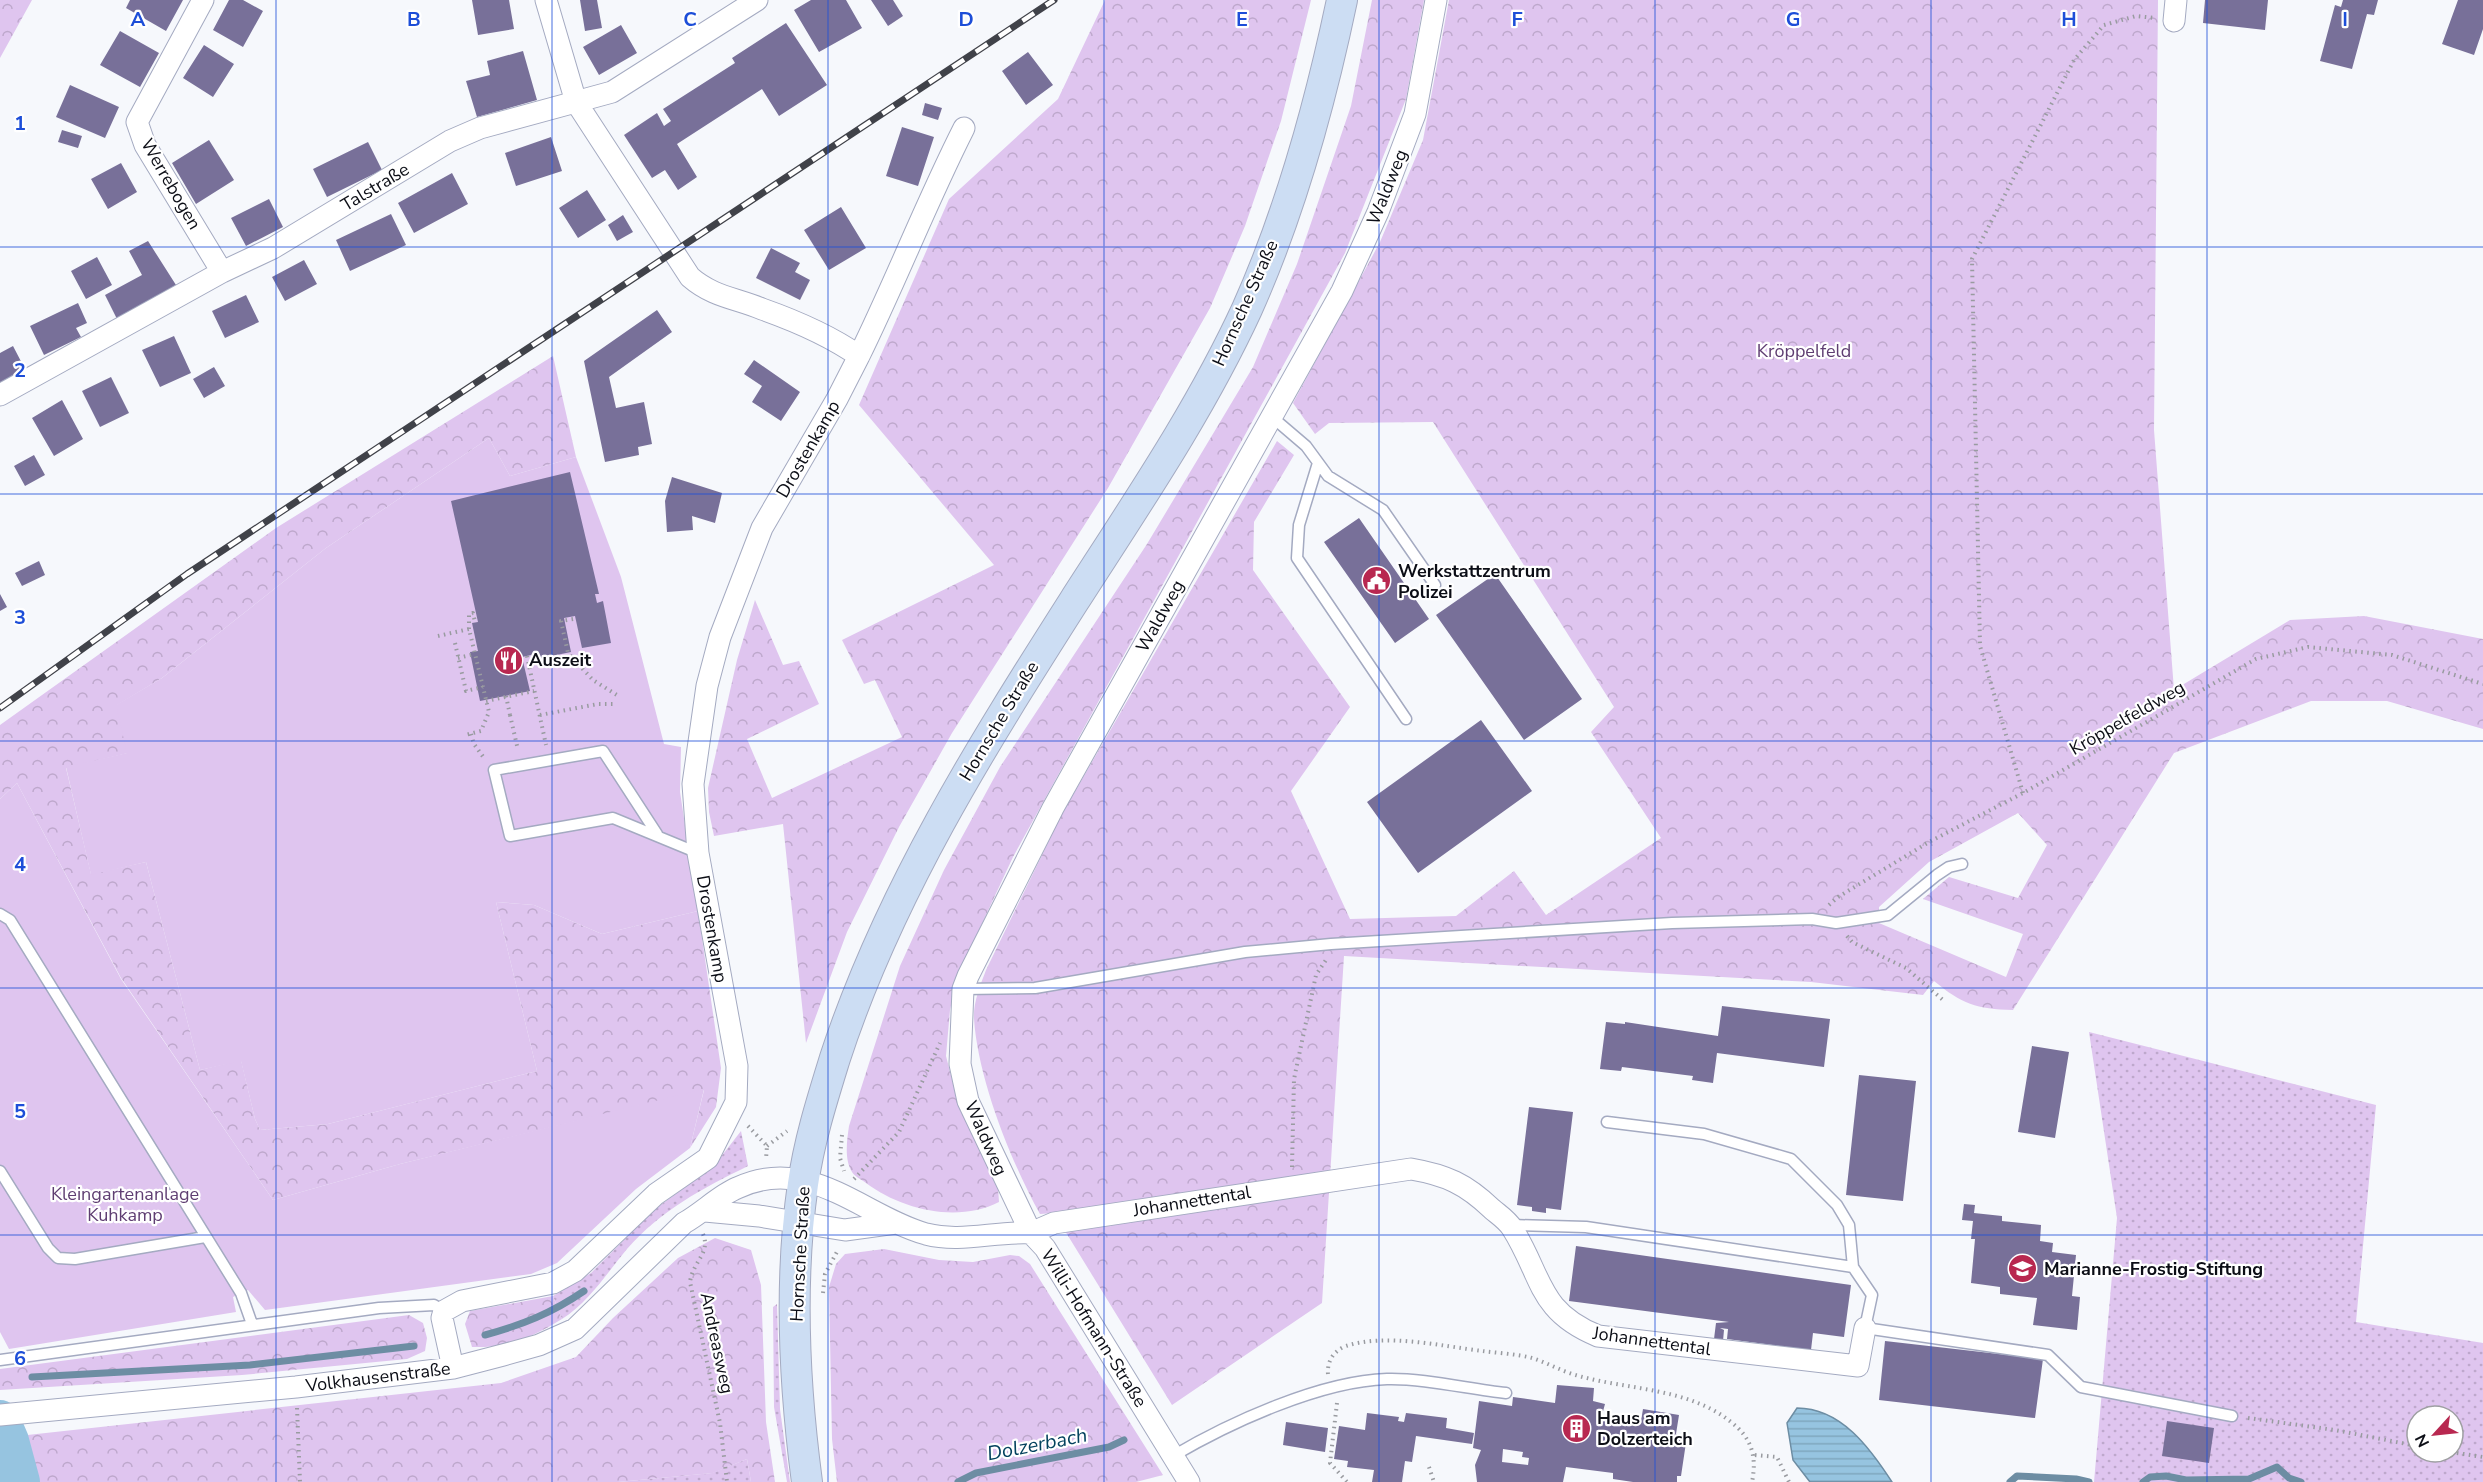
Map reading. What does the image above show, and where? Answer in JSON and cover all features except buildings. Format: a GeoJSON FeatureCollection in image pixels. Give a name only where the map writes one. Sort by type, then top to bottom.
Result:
{"type":"FeatureCollection","features":[{"type":"Feature","properties":{"kind":"main road","name":"Hornsche Straße"},"geometry":{"type":"LineString","coordinates":[[807,1482],[799,1407],[795,1315],[803,1181],[818,1110],[854,1003],[912,876],[985,740],[1193,410],[1247,309],[1304,151],[1328,67],[1342,0]]}},
{"type":"Feature","properties":{"kind":"street","name":"Werrebogen"},"geometry":{"type":"LineString","coordinates":[[203,0],[137,122],[146,145],[222,272]]}},
{"type":"Feature","properties":{"kind":"street"},"geometry":{"type":"LineString","coordinates":[[546,0],[576,102],[690,278],[705,291],[761,308],[835,339],[859,356]]}},
{"type":"Feature","properties":{"kind":"street","name":"Talstraße"},"geometry":{"type":"LineString","coordinates":[[0,395],[222,272],[273,248],[450,141],[480,128],[612,93],[757,0]]}},
{"type":"Feature","properties":{"kind":"street","name":"Waldweg"},"geometry":{"type":"LineString","coordinates":[[1031,1233],[968,1101],[960,1064],[963,989],[1053,808],[1342,291],[1378,212],[1415,114],[1436,0]]}},
{"type":"Feature","properties":{"kind":"street","name":"Drostenkamp"},"geometry":{"type":"LineString","coordinates":[[444,1311],[462,1301],[553,1283],[575,1270],[656,1194],[708,1158],[733,1110],[736,1102],[737,1066],[698,853],[693,784],[706,686],[720,637],[762,528],[837,399],[859,356],[964,128]]}},
{"type":"Feature","properties":{"kind":"street","name":"Johannettental"},"geometry":{"type":"LineString","coordinates":[[1031,1233],[1054,1223],[1411,1169],[1438,1174],[1471,1189],[1510,1226],[1539,1286],[1557,1311],[1575,1327],[1598,1336],[1858,1366],[1865,1328]]}},
{"type":"Feature","properties":{"kind":"street","name":"Volkhausenstraße"},"geometry":{"type":"LineString","coordinates":[[0,1415],[296,1387],[453,1368],[538,1345],[575,1329],[684,1223],[701,1214],[736,1188],[764,1178],[803,1181]]}},
{"type":"Feature","properties":{"kind":"street","name":"Willi-Hofmann-Straße"},"geometry":{"type":"LineString","coordinates":[[803,1181],[830,1187],[896,1223],[926,1234],[958,1238],[1031,1233],[1045,1248],[1189,1482]]}},
{"type":"Feature","properties":{"kind":"street"},"geometry":{"type":"LineString","coordinates":[[701,1214],[799,1223]]}},
{"type":"Feature","properties":{"kind":"street","name":"Willi-Hofmann-Straße"},"geometry":{"type":"LineString","coordinates":[[799,1223],[845,1230],[896,1223]]}},
{"type":"Feature","properties":{"kind":"street"},"geometry":{"type":"LineString","coordinates":[[444,1311],[442,1318],[453,1368]]}},
{"type":"Feature","properties":{"kind":"lane"},"geometry":{"type":"LineString","coordinates":[[1272,417],[1290,430],[1328,476],[1383,510],[1435,585]]}},
{"type":"Feature","properties":{"kind":"lane"},"geometry":{"type":"LineString","coordinates":[[1318,463],[1299,525],[1297,558],[1406,719]]}},
{"type":"Feature","properties":{"kind":"lane"},"geometry":{"type":"LineString","coordinates":[[657,834],[603,751],[494,770],[510,836],[613,818],[657,834],[698,853]]}},
{"type":"Feature","properties":{"kind":"lane"},"geometry":{"type":"LineString","coordinates":[[963,989],[1035,988],[1245,952],[1331,944],[1672,922],[1812,919],[1836,922],[1888,915],[1937,875],[1949,867],[1962,864]]}},
{"type":"Feature","properties":{"kind":"lane"},"geometry":{"type":"LineString","coordinates":[[0,914],[10,920],[241,1293],[252,1324]]}},
{"type":"Feature","properties":{"kind":"lane","name":"Johannettental"},"geometry":{"type":"LineString","coordinates":[[1606,1122],[1704,1134],[1791,1159],[1837,1205],[1849,1225],[1853,1267],[1872,1295],[1865,1328]]}},
{"type":"Feature","properties":{"kind":"lane"},"geometry":{"type":"LineString","coordinates":[[0,1170],[48,1248],[58,1258],[75,1259],[206,1237]]}},
{"type":"Feature","properties":{"kind":"lane"},"geometry":{"type":"LineString","coordinates":[[1510,1226],[1586,1227],[1853,1267]]}},
{"type":"Feature","properties":{"kind":"lane"},"geometry":{"type":"LineString","coordinates":[[0,1360],[252,1324],[419,1305],[434,1305],[444,1311]]}},
{"type":"Feature","properties":{"kind":"lane"},"geometry":{"type":"LineString","coordinates":[[1865,1328],[2048,1356],[2081,1387],[2232,1416]]}},
{"type":"Feature","properties":{"kind":"lane"},"geometry":{"type":"LineString","coordinates":[[1173,1456],[1254,1417],[1334,1386],[1358,1380],[1390,1379],[1506,1394]]}},
{"type":"Feature","properties":{"kind":"path"},"geometry":{"type":"LineString","coordinates":[[2023,793],[1980,646],[1972,259],[2074,60],[2104,25],[2136,16],[2175,10]]}},
{"type":"Feature","properties":{"kind":"path"},"geometry":{"type":"LineString","coordinates":[[465,735],[481,731],[489,712],[469,629],[469,614],[473,613],[475,622]]}},
{"type":"Feature","properties":{"kind":"path"},"geometry":{"type":"LineString","coordinates":[[573,619],[561,621],[568,653],[594,680],[620,697]]}},
{"type":"Feature","properties":{"kind":"path"},"geometry":{"type":"LineString","coordinates":[[438,636],[469,629]]}},
{"type":"Feature","properties":{"kind":"path"},"geometry":{"type":"LineString","coordinates":[[455,644],[466,691],[483,687]]}},
{"type":"Feature","properties":{"kind":"path","name":"Kröppelfeldweg"},"geometry":{"type":"LineString","coordinates":[[1812,919],[1838,897],[1888,866],[2023,793],[2256,659],[2308,646],[2392,655],[2483,684]]}},
{"type":"Feature","properties":{"kind":"path"},"geometry":{"type":"LineString","coordinates":[[458,658],[475,654]]}},
{"type":"Feature","properties":{"kind":"path"},"geometry":{"type":"LineString","coordinates":[[526,656],[550,760]]}},
{"type":"Feature","properties":{"kind":"path"},"geometry":{"type":"LineString","coordinates":[[486,701],[534,691]]}},
{"type":"Feature","properties":{"kind":"path"},"geometry":{"type":"LineString","coordinates":[[506,696],[521,765]]}},
{"type":"Feature","properties":{"kind":"path"},"geometry":{"type":"LineString","coordinates":[[540,715],[598,704],[616,704]]}},
{"type":"Feature","properties":{"kind":"path"},"geometry":{"type":"LineString","coordinates":[[471,734],[474,744],[494,770]]}},
{"type":"Feature","properties":{"kind":"path"},"geometry":{"type":"LineString","coordinates":[[1836,922],[1852,942],[1906,968],[1943,1000]]}},
{"type":"Feature","properties":{"kind":"path"},"geometry":{"type":"LineString","coordinates":[[1292,1186],[1294,1079],[1316,975],[1329,955],[1331,944]]}},
{"type":"Feature","properties":{"kind":"path"},"geometry":{"type":"LineString","coordinates":[[852,1181],[899,1132],[937,1047],[961,1025]]}},
{"type":"Feature","properties":{"kind":"path"},"geometry":{"type":"LineString","coordinates":[[733,1110],[767,1146]]}},
{"type":"Feature","properties":{"kind":"path","name":"Andreasweg"},"geometry":{"type":"LineString","coordinates":[[701,1214],[706,1241],[703,1253],[692,1268],[690,1282],[720,1423],[728,1482]]}},
{"type":"Feature","properties":{"kind":"path"},"geometry":{"type":"LineString","coordinates":[[822,1298],[825,1274],[834,1255],[842,1246]]}},
{"type":"Feature","properties":{"kind":"path"},"geometry":{"type":"LineString","coordinates":[[296,1387],[300,1482]]}},
{"type":"Feature","properties":{"kind":"path"},"geometry":{"type":"LineString","coordinates":[[2232,1416],[2336,1430],[2405,1444]]}},
{"type":"Feature","properties":{"kind":"path"},"geometry":{"type":"LineString","coordinates":[[2465,1454],[2483,1457]]}},
{"type":"Feature","properties":{"kind":"path"},"geometry":{"type":"LineString","coordinates":[[1755,1455],[1777,1457],[1789,1482]]}},
{"type":"Feature","properties":{"kind":"path"},"geometry":{"type":"LineString","coordinates":[[1429,1467],[1434,1482]]}},
{"type":"Feature","properties":{"kind":"green space"},"geometry":{"type":"Polygon","coordinates":[[[0,0],[32,0],[0,58],[0,0]]]}},
{"type":"Feature","properties":{"kind":"green space"},"geometry":{"type":"Polygon","coordinates":[[[1105,0],[1311,0],[1281,121],[1245,226],[1210,308],[1108,488],[952,733],[899,827],[847,932],[806,1043],[783,824],[714,836],[709,812],[708,788],[737,660],[755,600],[783,665],[799,661],[819,704],[747,739],[772,798],[902,737],[875,680],[864,684],[842,640],[994,565],[859,405],[949,199],[1058,99],[1105,0]]]}},
{"type":"Feature","properties":{"kind":"green space"},"geometry":{"type":"Polygon","coordinates":[[[1372,0],[1424,0],[1406,99],[1345,253],[1013,857],[958,975],[950,1010],[946,1056],[958,1103],[998,1188],[999,1202],[966,1212],[948,1212],[931,1211],[896,1200],[853,1173],[849,1167],[847,1149],[849,1126],[900,966],[944,870],[1000,767],[1147,544],[1253,367],[1297,264],[1351,106],[1372,0]]]}},
{"type":"Feature","properties":{"kind":"green space","name":"Kröppelfeld"},"geometry":{"type":"Polygon","coordinates":[[[1449,0],[2158,0],[2154,430],[2174,690],[2290,620],[2364,616],[2483,639],[2483,729],[2387,701],[2311,701],[2174,753],[2013,1010],[1970,1004],[1934,981],[1923,995],[1811,982],[1344,956],[1322,1303],[1172,1405],[1054,1213],[1040,1214],[1029,1193],[1007,1145],[989,1093],[977,1042],[975,1007],[986,970],[1062,814],[1277,441],[1294,455],[1254,522],[1253,570],[1350,707],[1291,791],[1350,919],[1456,916],[1514,871],[1546,915],[1661,838],[1591,732],[1614,707],[1433,422],[1329,423],[1315,434],[1293,403],[1380,242],[1423,140],[1449,0]],[[2018,813],[1929,862],[1879,907],[1879,923],[2006,977],[2023,934],[1923,899],[1949,877],[2018,898],[2047,845],[2018,813]]]}},
{"type":"Feature","properties":{"kind":"green space"},"geometry":{"type":"Polygon","coordinates":[[[553,356],[576,457],[510,476],[489,438],[326,548],[162,678],[117,705],[128,753],[66,768],[91,874],[146,862],[200,1070],[241,1060],[255,1119],[260,1130],[328,1124],[537,1071],[496,902],[534,905],[602,934],[698,911],[721,1068],[716,1107],[690,1148],[704,1090],[400,1164],[273,1200],[121,978],[17,783],[0,799],[0,725],[276,528],[553,356]]]}},
{"type":"Feature","properties":{"kind":"green space"},"geometry":{"type":"Polygon","coordinates":[[[489,438],[510,476],[576,457],[621,577],[664,744],[681,747],[680,792],[698,911],[602,934],[534,905],[496,902],[537,1071],[328,1124],[260,1130],[255,1119],[241,1061],[200,1070],[146,862],[91,875],[66,767],[127,753],[116,705],[162,678],[326,548],[489,438]]]}},
{"type":"Feature","properties":{"kind":"green space","name":"Kleingartenanlage Kuhkamp"},"geometry":{"type":"Polygon","coordinates":[[[17,783],[121,979],[273,1200],[400,1164],[704,1089],[690,1148],[636,1189],[557,1263],[531,1274],[265,1310],[248,1290],[233,1297],[236,1312],[9,1349],[0,1332],[0,799],[17,783]]]}},
{"type":"Feature","properties":{"kind":"green space"},"geometry":{"type":"Polygon","coordinates":[[[2089,1032],[2376,1105],[2356,1322],[2483,1343],[2483,1482],[2094,1482],[2117,1218],[2089,1032]]]}},
{"type":"Feature","properties":{"kind":"green space"},"geometry":{"type":"Polygon","coordinates":[[[741,1131],[748,1166],[668,1211],[640,1235],[589,1296],[562,1319],[553,1296],[591,1273],[655,1209],[713,1167],[741,1131]]]}},
{"type":"Feature","properties":{"kind":"green space"},"geometry":{"type":"Polygon","coordinates":[[[715,1238],[751,1250],[761,1285],[766,1422],[775,1482],[751,1482],[747,1459],[713,1473],[618,1482],[0,1482],[0,1438],[501,1383],[576,1357],[613,1318],[678,1258],[715,1238]]]}},
{"type":"Feature","properties":{"kind":"green space"},"geometry":{"type":"Polygon","coordinates":[[[884,1249],[939,1260],[973,1262],[1010,1255],[1019,1256],[1030,1264],[1163,1475],[1136,1482],[837,1482],[832,1439],[829,1287],[836,1264],[845,1254],[884,1249]]]}},
{"type":"Feature","properties":{"kind":"green space"},"geometry":{"type":"Polygon","coordinates":[[[553,1296],[562,1319],[519,1340],[497,1346],[472,1347],[465,1324],[470,1311],[553,1296]]]}},
{"type":"Feature","properties":{"kind":"green space"},"geometry":{"type":"Polygon","coordinates":[[[777,1304],[780,1409],[790,1482],[787,1482],[774,1407],[773,1307],[777,1304]]]}},
{"type":"Feature","properties":{"kind":"green space"},"geometry":{"type":"Polygon","coordinates":[[[409,1315],[423,1323],[427,1338],[425,1351],[407,1359],[242,1375],[0,1390],[0,1369],[409,1315]]]}},
{"type":"Feature","properties":{"kind":"green space"},"geometry":{"type":"Polygon","coordinates":[[[747,1459],[751,1482],[618,1482],[712,1473],[747,1459]]]}},
{"type":"Feature","properties":{"kind":"water"},"geometry":{"type":"Polygon","coordinates":[[[1797,1408],[1813,1410],[1841,1422],[1864,1444],[1892,1482],[1810,1482],[1793,1460],[1787,1423],[1797,1408]]]}},
{"type":"Feature","properties":{"kind":"waterway"},"geometry":{"type":"LineString","coordinates":[[485,1335],[536,1318],[584,1291]]}},
{"type":"Feature","properties":{"kind":"waterway"},"geometry":{"type":"LineString","coordinates":[[32,1377],[250,1365],[414,1346]]}},
{"type":"Feature","properties":{"kind":"waterway"},"geometry":{"type":"LineString","coordinates":[[0,1420],[9,1441],[20,1482]]}},
{"type":"Feature","properties":{"kind":"waterway","name":"Dolzerbach"},"geometry":{"type":"LineString","coordinates":[[958,1482],[976,1473],[1109,1447],[1124,1440]]}},
{"type":"Feature","properties":{"kind":"waterway","name":"Dolzerbach"},"geometry":{"type":"LineString","coordinates":[[2143,1482],[2150,1477],[2166,1476],[2186,1480],[2249,1479],[2277,1467],[2289,1478],[2301,1482]]}},
{"type":"Feature","properties":{"kind":"waterway","name":"Dolzerbach"},"geometry":{"type":"LineString","coordinates":[[2010,1482],[2017,1476],[2076,1479],[2089,1482]]}},
{"type":"Feature","properties":{"kind":"railway"},"geometry":{"type":"LineString","coordinates":[[0,708],[187,574],[1054,0]]}},
{"type":"Feature","properties":{"kind":"place","name":"Werkstattzentrum Polizei"},"geometry":{"type":"Point","coordinates":[1377,581]}},
{"type":"Feature","properties":{"kind":"place","name":"Auszeit"},"geometry":{"type":"Point","coordinates":[508,660]}},
{"type":"Feature","properties":{"kind":"place","name":"Marianne-Frostig-Stiftung"},"geometry":{"type":"Point","coordinates":[2023,1269]}},
{"type":"Feature","properties":{"kind":"place","name":"Haus am Dolzerteich"},"geometry":{"type":"Point","coordinates":[1576,1428]}}]}
